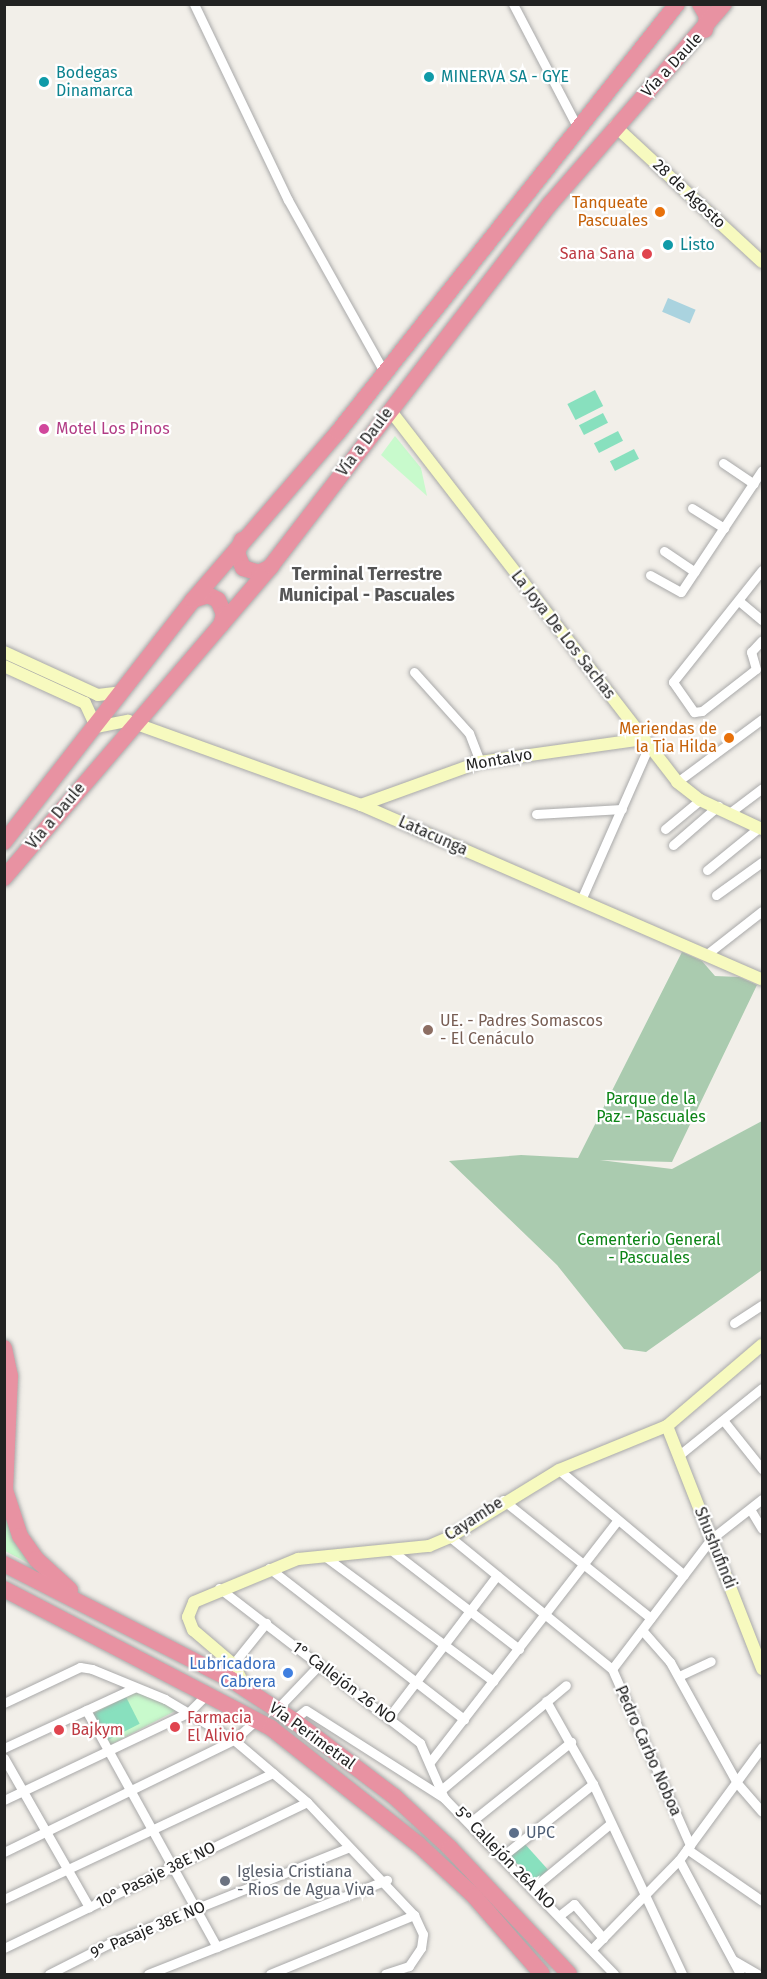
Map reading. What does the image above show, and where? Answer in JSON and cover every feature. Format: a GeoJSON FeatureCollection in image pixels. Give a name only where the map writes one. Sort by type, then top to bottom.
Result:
{"type":"FeatureCollection","features":[{"type":"Feature","properties":{"kind":"highway"},"geometry":{"type":"LineString","coordinates":[[700,4],[707,16],[705,30]]}},
{"type":"Feature","properties":{"kind":"highway","name":"Vía a Daule"},"geometry":{"type":"LineString","coordinates":[[4,878],[133,723],[271,566],[390,410],[615,126],[705,30],[724,4]]}},
{"type":"Feature","properties":{"kind":"highway","name":"Vía a Daule"},"geometry":{"type":"LineString","coordinates":[[4,842],[127,690],[193,600],[384,372],[678,6]]}},
{"type":"Feature","properties":{"kind":"highway"},"geometry":{"type":"LineString","coordinates":[[244,537],[237,553],[243,568],[259,573],[271,566]]}},
{"type":"Feature","properties":{"kind":"highway"},"geometry":{"type":"LineString","coordinates":[[193,600],[208,595],[218,600],[224,609],[221,625]]}},
{"type":"Feature","properties":{"kind":"highway"},"geometry":{"type":"LineString","coordinates":[[4,1348],[10,1376],[5,1490],[15,1521],[36,1559],[87,1604]]}},
{"type":"Feature","properties":{"kind":"highway","name":"Vía Perimetral"},"geometry":{"type":"LineString","coordinates":[[4,1564],[87,1604],[247,1690],[293,1720],[395,1797],[450,1848],[569,1974]]}},
{"type":"Feature","properties":{"kind":"highway","name":"Vía Perimetral"},"geometry":{"type":"LineString","coordinates":[[4,1589],[208,1693],[256,1720],[353,1788],[474,1896],[542,1974]]}},
{"type":"Feature","properties":{"kind":"street"},"geometry":{"type":"LineString","coordinates":[[194,4],[288,200],[384,372]]}},
{"type":"Feature","properties":{"kind":"street"},"geometry":{"type":"LineString","coordinates":[[513,4],[579,130]]}},
{"type":"Feature","properties":{"kind":"street","name":"28 de Agosto"},"geometry":{"type":"LineString","coordinates":[[615,126],[762,262]]}},
{"type":"Feature","properties":{"kind":"street","name":"La Joya De Los Sachas"},"geometry":{"type":"LineString","coordinates":[[390,410],[677,782],[700,800],[732,811],[761,828]]}},
{"type":"Feature","properties":{"kind":"street"},"geometry":{"type":"LineString","coordinates":[[723,463],[758,482]]}},
{"type":"Feature","properties":{"kind":"street"},"geometry":{"type":"LineString","coordinates":[[650,575],[679,593],[758,482],[762,470]]}},
{"type":"Feature","properties":{"kind":"street"},"geometry":{"type":"LineString","coordinates":[[692,508],[724,528]]}},
{"type":"Feature","properties":{"kind":"street"},"geometry":{"type":"LineString","coordinates":[[664,551],[695,572]]}},
{"type":"Feature","properties":{"kind":"street"},"geometry":{"type":"LineString","coordinates":[[762,570],[673,682],[694,712],[702,711],[756,669],[752,652],[762,640]]}},
{"type":"Feature","properties":{"kind":"street"},"geometry":{"type":"LineString","coordinates":[[739,601],[762,620]]}},
{"type":"Feature","properties":{"kind":"street"},"geometry":{"type":"LineString","coordinates":[[4,652],[98,695],[127,690]]}},
{"type":"Feature","properties":{"kind":"street"},"geometry":{"type":"LineString","coordinates":[[4,666],[85,703],[96,727]]}},
{"type":"Feature","properties":{"kind":"street"},"geometry":{"type":"LineString","coordinates":[[414,672],[469,733],[480,762]]}},
{"type":"Feature","properties":{"kind":"street"},"geometry":{"type":"LineString","coordinates":[[677,782],[762,719]]}},
{"type":"Feature","properties":{"kind":"street","name":"Latacunga"},"geometry":{"type":"LineString","coordinates":[[96,727],[114,720],[133,723],[361,805],[762,979]]}},
{"type":"Feature","properties":{"kind":"street"},"geometry":{"type":"LineString","coordinates":[[581,900],[622,809],[646,742]]}},
{"type":"Feature","properties":{"kind":"street","name":"Montalvo"},"geometry":{"type":"LineString","coordinates":[[361,805],[480,762],[646,742]]}},
{"type":"Feature","properties":{"kind":"street"},"geometry":{"type":"LineString","coordinates":[[732,811],[762,788]]}},
{"type":"Feature","properties":{"kind":"street"},"geometry":{"type":"LineString","coordinates":[[665,829],[700,800]]}},
{"type":"Feature","properties":{"kind":"street"},"geometry":{"type":"LineString","coordinates":[[673,845],[718,806]]}},
{"type":"Feature","properties":{"kind":"street"},"geometry":{"type":"LineString","coordinates":[[536,814],[622,809]]}},
{"type":"Feature","properties":{"kind":"street"},"geometry":{"type":"LineString","coordinates":[[706,870],[761,828]]}},
{"type":"Feature","properties":{"kind":"street"},"geometry":{"type":"LineString","coordinates":[[716,895],[762,862]]}},
{"type":"Feature","properties":{"kind":"street"},"geometry":{"type":"LineString","coordinates":[[706,954],[762,911]]}},
{"type":"Feature","properties":{"kind":"street"},"geometry":{"type":"LineString","coordinates":[[734,1323],[762,1305]]}},
{"type":"Feature","properties":{"kind":"street","name":"Cayambe"},"geometry":{"type":"LineString","coordinates":[[247,1690],[233,1664],[193,1630],[188,1617],[194,1602],[219,1588],[269,1568],[323,1555],[429,1546],[450,1536],[503,1500],[559,1470],[666,1426],[762,1346]]}},
{"type":"Feature","properties":{"kind":"street"},"geometry":{"type":"LineString","coordinates":[[678,1456],[762,1388]]}},
{"type":"Feature","properties":{"kind":"street"},"geometry":{"type":"LineString","coordinates":[[723,1420],[762,1469]]}},
{"type":"Feature","properties":{"kind":"street","name":"Shushufindi"},"geometry":{"type":"LineString","coordinates":[[666,1426],[762,1669]]}},
{"type":"Feature","properties":{"kind":"street"},"geometry":{"type":"LineString","coordinates":[[559,1470],[684,1575]]}},
{"type":"Feature","properties":{"kind":"street","name":"Pedro Carbo Noboa"},"geometry":{"type":"LineString","coordinates":[[689,1847],[612,1669],[711,1539],[762,1499]]}},
{"type":"Feature","properties":{"kind":"street"},"geometry":{"type":"LineString","coordinates":[[503,1500],[651,1618]]}},
{"type":"Feature","properties":{"kind":"street"},"geometry":{"type":"LineString","coordinates":[[750,1509],[762,1529]]}},
{"type":"Feature","properties":{"kind":"street"},"geometry":{"type":"LineString","coordinates":[[430,1762],[618,1520]]}},
{"type":"Feature","properties":{"kind":"street"},"geometry":{"type":"LineString","coordinates":[[450,1536],[612,1669]]}},
{"type":"Feature","properties":{"kind":"street"},"geometry":{"type":"LineString","coordinates":[[392,1550],[519,1649]]}},
{"type":"Feature","properties":{"kind":"street"},"geometry":{"type":"LineString","coordinates":[[323,1555],[493,1681]]}},
{"type":"Feature","properties":{"kind":"street"},"geometry":{"type":"LineString","coordinates":[[269,1568],[464,1719]]}},
{"type":"Feature","properties":{"kind":"street"},"geometry":{"type":"LineString","coordinates":[[388,1717],[497,1575]]}},
{"type":"Feature","properties":{"kind":"street","name":"1° Callejón 26 NO"},"geometry":{"type":"LineString","coordinates":[[219,1588],[420,1743],[443,1794]]}},
{"type":"Feature","properties":{"kind":"street"},"geometry":{"type":"LineString","coordinates":[[233,1664],[266,1623]]}},
{"type":"Feature","properties":{"kind":"street"},"geometry":{"type":"LineString","coordinates":[[642,1630],[679,1676],[737,1783],[762,1812]]}},
{"type":"Feature","properties":{"kind":"street"},"geometry":{"type":"LineString","coordinates":[[679,1676],[711,1661]]}},
{"type":"Feature","properties":{"kind":"street"},"geometry":{"type":"LineString","coordinates":[[277,1709],[320,1665]]}},
{"type":"Feature","properties":{"kind":"street"},"geometry":{"type":"LineString","coordinates":[[4,1703],[80,1667],[189,1713],[234,1740],[307,1802],[348,1848],[387,1880],[414,1916],[423,1934],[421,1948],[409,1966],[385,1974]]}},
{"type":"Feature","properties":{"kind":"street"},"geometry":{"type":"LineString","coordinates":[[443,1794],[566,1685]]}},
{"type":"Feature","properties":{"kind":"street"},"geometry":{"type":"LineString","coordinates":[[4,1748],[134,1688]]}},
{"type":"Feature","properties":{"kind":"street"},"geometry":{"type":"LineString","coordinates":[[4,1800],[189,1713],[208,1693]]}},
{"type":"Feature","properties":{"kind":"street"},"geometry":{"type":"LineString","coordinates":[[546,1701],[593,1784],[682,1974]]}},
{"type":"Feature","properties":{"kind":"street"},"geometry":{"type":"LineString","coordinates":[[86,1710],[217,1947]]}},
{"type":"Feature","properties":{"kind":"street","name":"5° Callejón 26A NO"},"geometry":{"type":"LineString","coordinates":[[293,1720],[306,1710],[443,1794],[472,1821],[614,1974]]}},
{"type":"Feature","properties":{"kind":"street"},"geometry":{"type":"LineString","coordinates":[[4,1852],[132,1792],[234,1740],[256,1720]]}},
{"type":"Feature","properties":{"kind":"street"},"geometry":{"type":"LineString","coordinates":[[472,1821],[571,1742]]}},
{"type":"Feature","properties":{"kind":"street"},"geometry":{"type":"LineString","coordinates":[[591,1949],[679,1860],[762,1747]]}},
{"type":"Feature","properties":{"kind":"street"},"geometry":{"type":"LineString","coordinates":[[4,1758],[89,1907]]}},
{"type":"Feature","properties":{"kind":"street"},"geometry":{"type":"LineString","coordinates":[[4,1899],[273,1773]]}},
{"type":"Feature","properties":{"kind":"street"},"geometry":{"type":"LineString","coordinates":[[504,1855],[593,1784]]}},
{"type":"Feature","properties":{"kind":"street","name":"10° Pasaje 38E NO"},"geometry":{"type":"LineString","coordinates":[[4,1948],[307,1802]]}},
{"type":"Feature","properties":{"kind":"street"},"geometry":{"type":"LineString","coordinates":[[534,1887],[611,1823]]}},
{"type":"Feature","properties":{"kind":"street"},"geometry":{"type":"LineString","coordinates":[[689,1847],[762,1901]]}},
{"type":"Feature","properties":{"kind":"street","name":"9° Pasaje 38E NO"},"geometry":{"type":"LineString","coordinates":[[49,1974],[196,1909],[348,1848]]}},
{"type":"Feature","properties":{"kind":"street"},"geometry":{"type":"LineString","coordinates":[[679,1860],[740,1974]]}},
{"type":"Feature","properties":{"kind":"street"},"geometry":{"type":"LineString","coordinates":[[148,1974],[387,1880]]}},
{"type":"Feature","properties":{"kind":"street"},"geometry":{"type":"LineString","coordinates":[[560,1915],[574,1904],[603,1938]]}},
{"type":"Feature","properties":{"kind":"street"},"geometry":{"type":"LineString","coordinates":[[270,1974],[414,1916]]}},
{"type":"Feature","properties":{"kind":"street"},"geometry":{"type":"LineString","coordinates":[[733,1960],[757,1974]]}},
{"type":"Feature","properties":{"kind":"green space"},"geometry":{"type":"Polygon","coordinates":[[[595,390],[603,406],[576,420],[567,404],[595,390]]]}},
{"type":"Feature","properties":{"kind":"green space"},"geometry":{"type":"Polygon","coordinates":[[[603,413],[608,423],[584,435],[579,425],[603,413]]]}},
{"type":"Feature","properties":{"kind":"green space"},"geometry":{"type":"Polygon","coordinates":[[[618,431],[623,441],[599,453],[594,443],[618,431]]]}},
{"type":"Feature","properties":{"kind":"green space"},"geometry":{"type":"Polygon","coordinates":[[[395,436],[421,468],[427,496],[381,455],[395,436]]]}},
{"type":"Feature","properties":{"kind":"green space"},"geometry":{"type":"Polygon","coordinates":[[[634,449],[639,459],[615,471],[610,461],[634,449]]]}},
{"type":"Feature","properties":{"kind":"green space","name":"Cementerio General - Pascuales"},"geometry":{"type":"Polygon","coordinates":[[[682,952],[702,961],[715,976],[739,977],[757,985],[672,1162],[600,1160],[672,1169],[762,1121],[762,1270],[646,1352],[624,1349],[557,1265],[449,1161],[521,1155],[578,1158],[682,952]]]}},
{"type":"Feature","properties":{"kind":"green space"},"geometry":{"type":"Polygon","coordinates":[[[4,1503],[32,1565],[5,1551],[4,1503]]]}},
{"type":"Feature","properties":{"kind":"green space"},"geometry":{"type":"Polygon","coordinates":[[[134,1690],[177,1710],[108,1746],[90,1713],[134,1690]]]}},
{"type":"Feature","properties":{"kind":"green space"},"geometry":{"type":"Polygon","coordinates":[[[126,1697],[140,1724],[105,1741],[91,1715],[126,1697]]]}},
{"type":"Feature","properties":{"kind":"green space"},"geometry":{"type":"Polygon","coordinates":[[[524,1843],[548,1870],[534,1882],[510,1856],[524,1843]]]}},
{"type":"Feature","properties":{"kind":"water"},"geometry":{"type":"Polygon","coordinates":[[[668,298],[696,310],[690,324],[662,312],[668,298]]]}},
{"type":"Feature","properties":{"kind":"place","name":"MINERVA SA - GYE"},"geometry":{"type":"Point","coordinates":[429,77]}},
{"type":"Feature","properties":{"kind":"place","name":"Bodegas Dinamarca"},"geometry":{"type":"Point","coordinates":[44,82]}},
{"type":"Feature","properties":{"kind":"place","name":"Tanqueate Pascuales"},"geometry":{"type":"Point","coordinates":[660,212]}},
{"type":"Feature","properties":{"kind":"place","name":"Listo"},"geometry":{"type":"Point","coordinates":[668,245]}},
{"type":"Feature","properties":{"kind":"place","name":"Sana Sana"},"geometry":{"type":"Point","coordinates":[647,254]}},
{"type":"Feature","properties":{"kind":"place","name":"Motel Los Pinos"},"geometry":{"type":"Point","coordinates":[44,429]}},
{"type":"Feature","properties":{"kind":"place","name":"Meriendas de la Tia Hilda"},"geometry":{"type":"Point","coordinates":[729,738]}},
{"type":"Feature","properties":{"kind":"place","name":"UE. - Padres Somascos - El Cenáculo"},"geometry":{"type":"Point","coordinates":[428,1030]}},
{"type":"Feature","properties":{"kind":"place","name":"Lubricadora Cabrera"},"geometry":{"type":"Point","coordinates":[288,1673]}},
{"type":"Feature","properties":{"kind":"place","name":"Farmacia El Alivio"},"geometry":{"type":"Point","coordinates":[175,1727]}},
{"type":"Feature","properties":{"kind":"place","name":"Bajkym"},"geometry":{"type":"Point","coordinates":[59,1730]}},
{"type":"Feature","properties":{"kind":"place","name":"UPC"},"geometry":{"type":"Point","coordinates":[514,1833]}},
{"type":"Feature","properties":{"kind":"place","name":"Iglesia Cristiana - Rios de Agua Viva"},"geometry":{"type":"Point","coordinates":[225,1881]}},
{"type":"Feature","properties":{"kind":"district","name":"Terminal Terrestre Municipal - Pascuales"},"geometry":{"type":"Point","coordinates":[367,585]}},
{"type":"Feature","properties":{"kind":"park label","name":"Parque de la Paz - Pascuales"},"geometry":{"type":"Point","coordinates":[651,1108]}}]}
